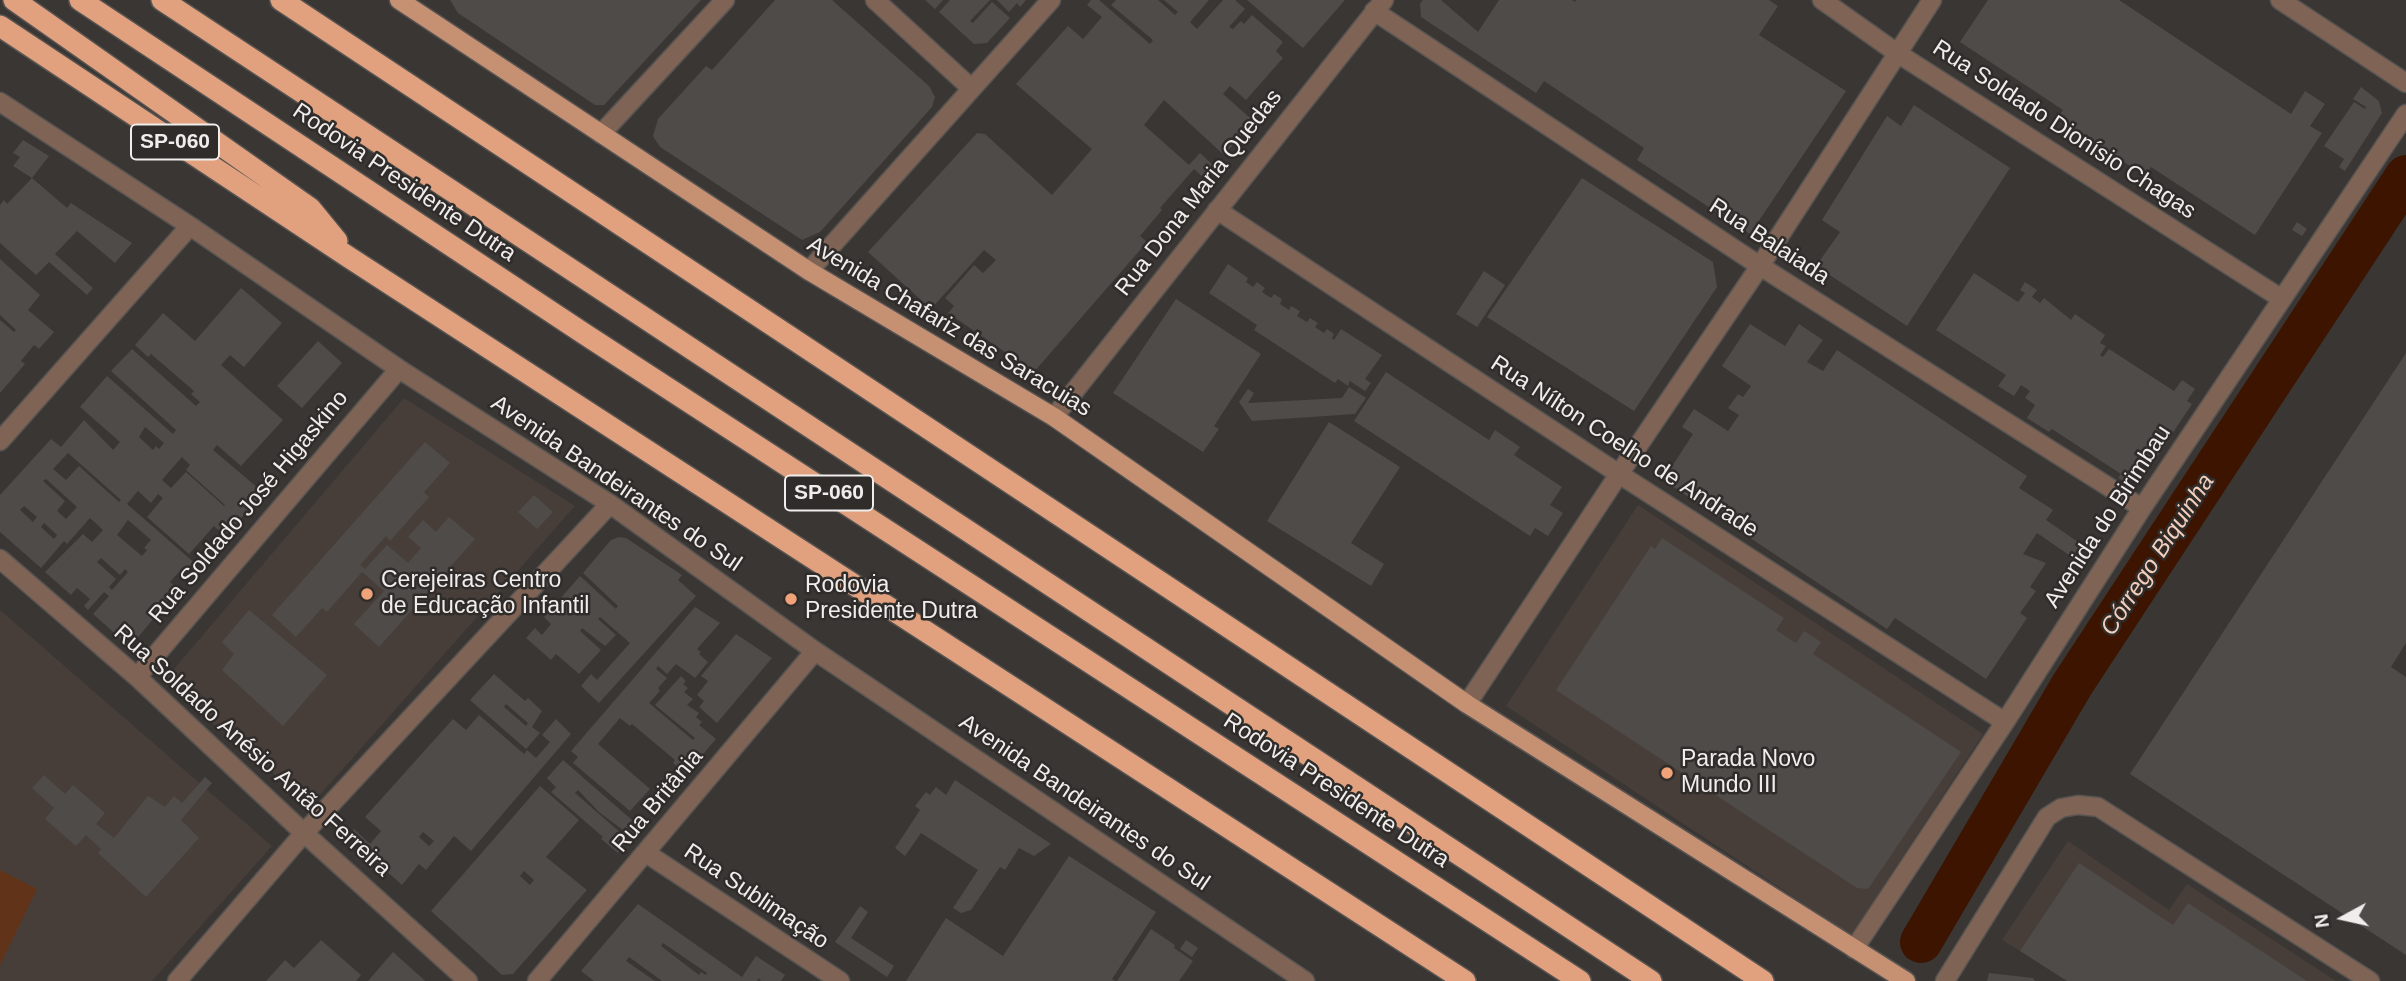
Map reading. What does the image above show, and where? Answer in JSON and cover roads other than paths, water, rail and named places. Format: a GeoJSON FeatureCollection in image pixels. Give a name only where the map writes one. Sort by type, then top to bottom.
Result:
{"type":"FeatureCollection","features":[{"type":"Feature","properties":{"kind":"highway"},"geometry":{"type":"LineString","coordinates":[[14,0],[310,208],[350,258]]}},
{"type":"Feature","properties":{"kind":"highway","name":"Rodovia Presidente Dutra"},"geometry":{"type":"LineString","coordinates":[[80,0],[621,358],[1580,981]]}},
{"type":"Feature","properties":{"kind":"highway","name":"Rodovia Presidente Dutra"},"geometry":{"type":"LineString","coordinates":[[162,0],[1651,981]]}},
{"type":"Feature","properties":{"kind":"highway"},"geometry":{"type":"LineString","coordinates":[[281,0],[1763,981]]}},
{"type":"Feature","properties":{"kind":"highway","name":"SP-060"},"geometry":{"type":"LineString","coordinates":[[0,26],[350,258],[1465,981]]}},
{"type":"Feature","properties":{"kind":"main road","name":"Avenida Chafariz das Saracuias"},"geometry":{"type":"LineString","coordinates":[[399,0],[809,271],[1054,417],[1468,704],[1906,981]]}},
{"type":"Feature","properties":{"kind":"street"},"geometry":{"type":"LineString","coordinates":[[601,134],[725,0]]}},
{"type":"Feature","properties":{"kind":"street"},"geometry":{"type":"LineString","coordinates":[[875,0],[971,88]]}},
{"type":"Feature","properties":{"kind":"street"},"geometry":{"type":"LineString","coordinates":[[809,271],[1051,0]]}},
{"type":"Feature","properties":{"kind":"street","name":"Rua Soldado Dionísio Chagas"},"geometry":{"type":"LineString","coordinates":[[1822,0],[1897,53],[2282,299]]}},
{"type":"Feature","properties":{"kind":"street"},"geometry":{"type":"LineString","coordinates":[[1468,704],[1760,266],[1932,0]]}},
{"type":"Feature","properties":{"kind":"street"},"geometry":{"type":"LineString","coordinates":[[2280,0],[2406,83]]}},
{"type":"Feature","properties":{"kind":"street","name":"Rua Dona Maria Quedas"},"geometry":{"type":"LineString","coordinates":[[1054,417],[1379,5]]}},
{"type":"Feature","properties":{"kind":"street","name":"Rua Balaiada"},"geometry":{"type":"LineString","coordinates":[[1379,5],[1760,266],[2142,508]]}},
{"type":"Feature","properties":{"kind":"street","name":"Avenida Bandeirantes do Sul"},"geometry":{"type":"LineString","coordinates":[[0,102],[190,226],[399,369],[610,504],[815,652],[1305,981]]}},
{"type":"Feature","properties":{"kind":"street","name":"Avenida do Birimbau"},"geometry":{"type":"LineString","coordinates":[[1854,949],[2005,722],[2142,508],[2406,114]]}},
{"type":"Feature","properties":{"kind":"street","name":"Rua Nílton Coelho de Andrade"},"geometry":{"type":"LineString","coordinates":[[1217,210],[1619,474],[2005,722]]}},
{"type":"Feature","properties":{"kind":"street"},"geometry":{"type":"LineString","coordinates":[[0,441],[190,226]]}},
{"type":"Feature","properties":{"kind":"street","name":"Rua Soldado José Higaskino"},"geometry":{"type":"LineString","coordinates":[[137,677],[399,369]]}},
{"type":"Feature","properties":{"kind":"street"},"geometry":{"type":"LineString","coordinates":[[177,981],[304,833],[610,504]]}},
{"type":"Feature","properties":{"kind":"street","name":"Rua Soldado Anésio Antão Ferreira"},"geometry":{"type":"LineString","coordinates":[[0,559],[137,677],[468,981]]}},
{"type":"Feature","properties":{"kind":"street","name":"Rua Britânia"},"geometry":{"type":"LineString","coordinates":[[537,981],[815,652]]}},
{"type":"Feature","properties":{"kind":"street"},"geometry":{"type":"LineString","coordinates":[[1945,981],[2047,817],[2061,808],[2078,805],[2098,807],[2370,981]]}},
{"type":"Feature","properties":{"kind":"street","name":"Rua Sublimação"},"geometry":{"type":"LineString","coordinates":[[646,853],[840,981]]}},
{"type":"Feature","properties":{"kind":"waterway","name":"Córrego Biquinha"},"geometry":{"type":"LineString","coordinates":[[1921,942],[2072,685],[2406,176]]}},
{"type":"Feature","properties":{"kind":"place","name":"Cerejeiras Centro de Educação Infantil"},"geometry":{"type":"Point","coordinates":[367,594]}},
{"type":"Feature","properties":{"kind":"place","name":"Rodovia Presidente Dutra"},"geometry":{"type":"Point","coordinates":[791,599]}},
{"type":"Feature","properties":{"kind":"place","name":"Parada Novo Mundo III"},"geometry":{"type":"Point","coordinates":[1667,773]}}]}
